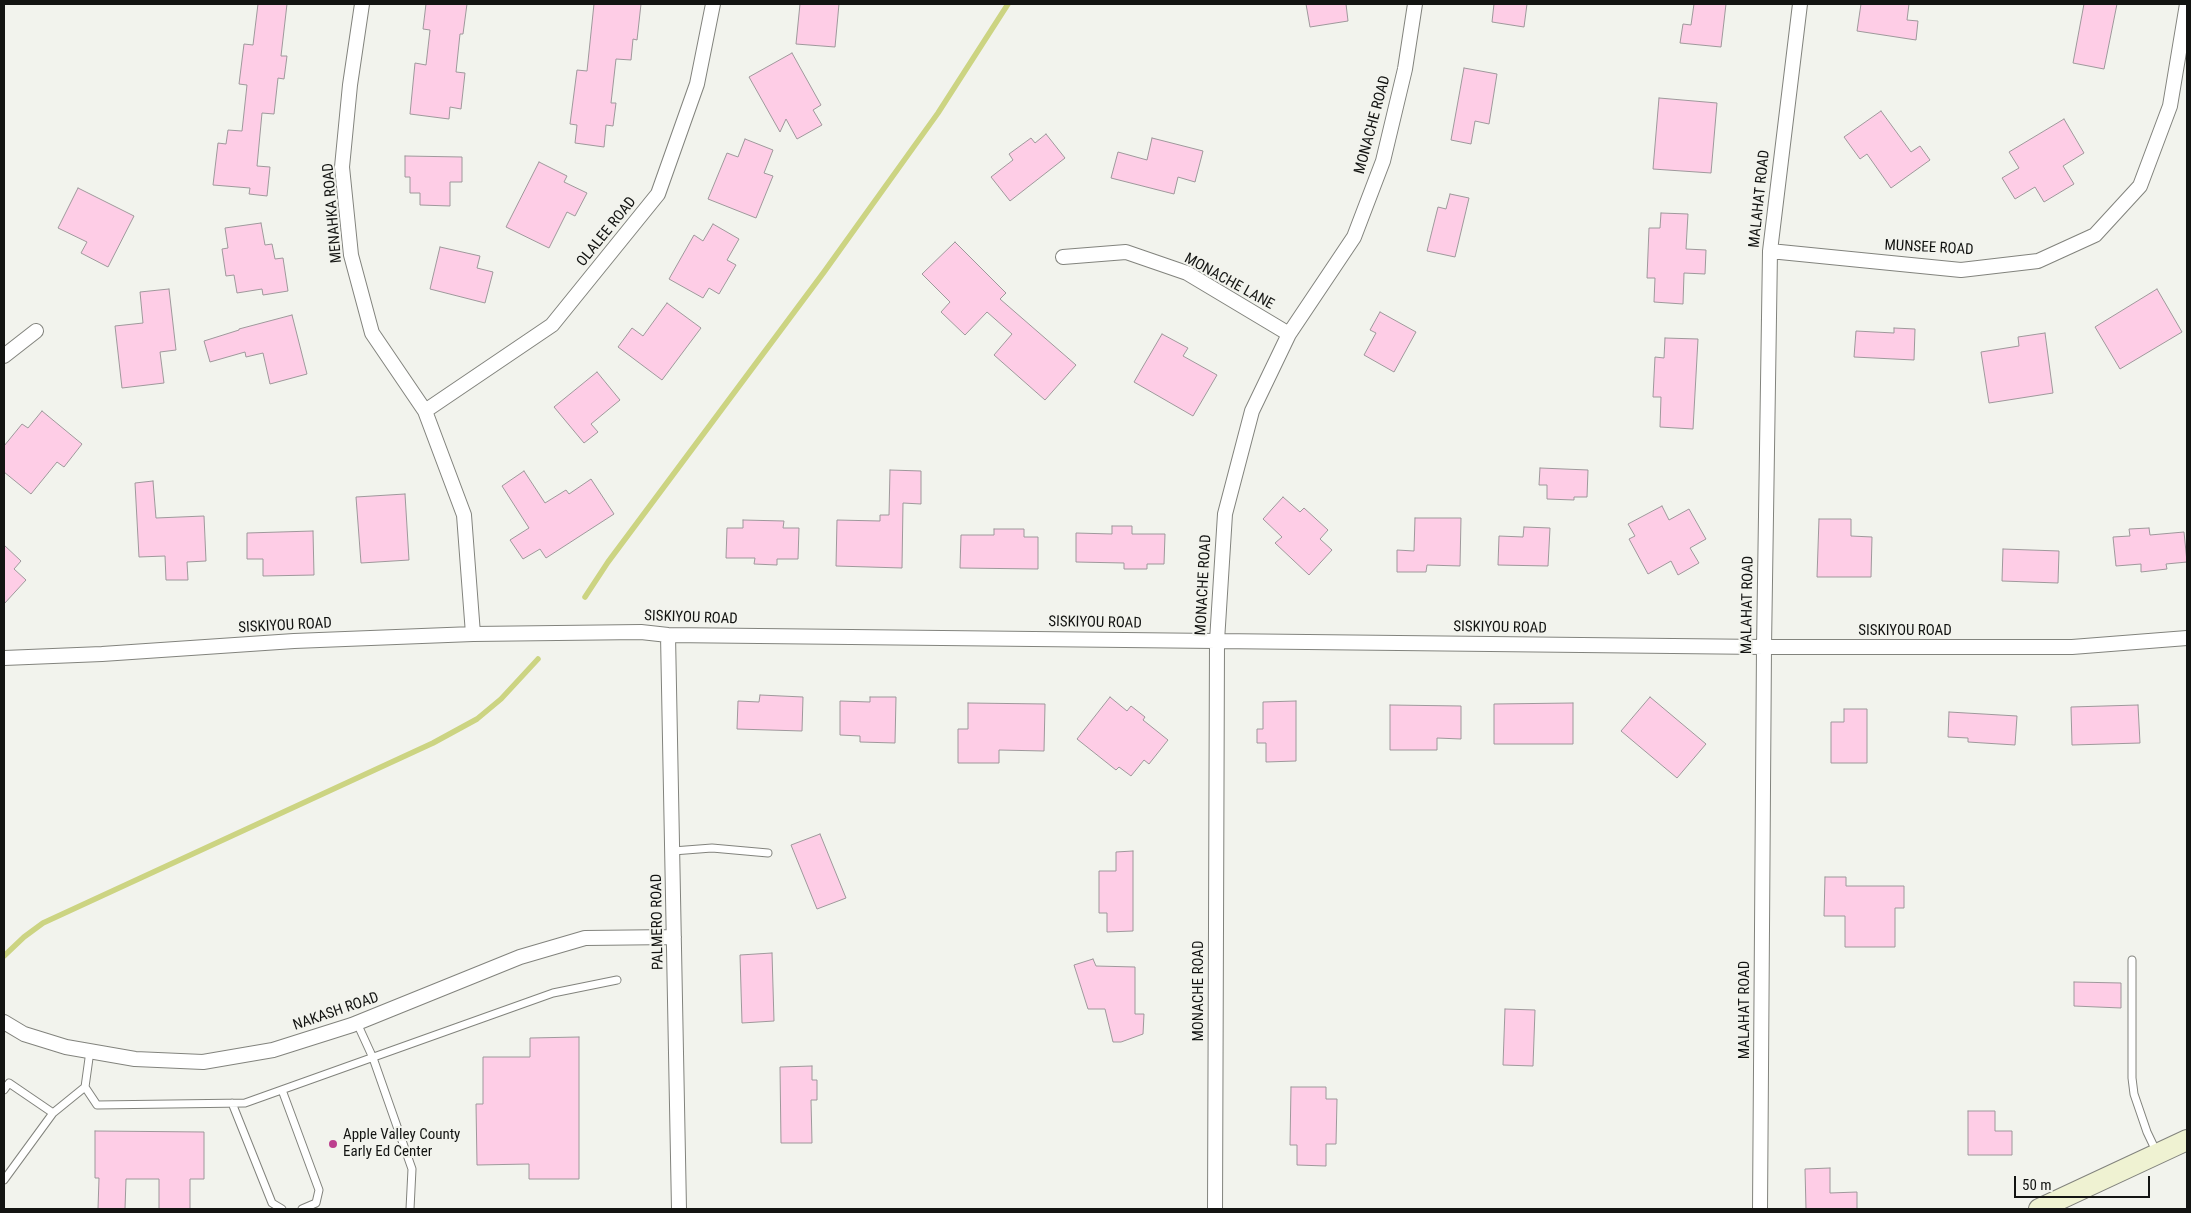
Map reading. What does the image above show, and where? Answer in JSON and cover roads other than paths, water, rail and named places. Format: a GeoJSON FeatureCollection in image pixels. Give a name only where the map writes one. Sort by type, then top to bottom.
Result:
{"type":"FeatureCollection","features":[{"type":"Feature","properties":{"kind":"main road"},"geometry":{"type":"LineString","coordinates":[[2039,1209],[2187,1140]]}},
{"type":"Feature","properties":{"kind":"street","name":"MENAHKA ROAD"},"geometry":{"type":"LineString","coordinates":[[362,4],[350,85],[342,167],[351,255],[372,333],[425,412],[464,515],[473,634]]}},
{"type":"Feature","properties":{"kind":"street","name":"OLALEE ROAD"},"geometry":{"type":"LineString","coordinates":[[425,412],[552,325],[658,194],[697,84],[713,4]]}},
{"type":"Feature","properties":{"kind":"street","name":"MONACHE ROAD"},"geometry":{"type":"LineString","coordinates":[[1215,1209],[1217,641],[1225,514],[1252,412],[1289,334],[1354,237],[1383,161],[1405,68],[1415,4]]}},
{"type":"Feature","properties":{"kind":"street","name":"MALAHAT ROAD"},"geometry":{"type":"LineString","coordinates":[[1760,1209],[1764,648],[1770,252],[1800,4]]}},
{"type":"Feature","properties":{"kind":"street","name":"MUNSEE ROAD"},"geometry":{"type":"LineString","coordinates":[[1770,252],[1961,270],[2038,261],[2095,235],[2140,186],[2170,106],[2187,4]]}},
{"type":"Feature","properties":{"kind":"street","name":"MONACHE LANE"},"geometry":{"type":"LineString","coordinates":[[1063,257],[1126,252],[1187,273],[1289,334]]}},
{"type":"Feature","properties":{"kind":"street"},"geometry":{"type":"LineString","coordinates":[[4,356],[36,331]]}},
{"type":"Feature","properties":{"kind":"street","name":"SISKIYOU ROAD"},"geometry":{"type":"LineString","coordinates":[[4,658],[102,654],[294,641],[473,634],[641,632],[668,635],[1764,648],[2072,648],[2187,638]]}},
{"type":"Feature","properties":{"kind":"street","name":"PALMERO ROAD"},"geometry":{"type":"LineString","coordinates":[[668,635],[678,1209]]}},
{"type":"Feature","properties":{"kind":"street","name":"NAKASH ROAD"},"geometry":{"type":"LineString","coordinates":[[4,1022],[24,1034],[66,1047],[135,1059],[203,1062],[273,1050],[357,1023],[520,957],[585,938],[674,937]]}},
{"type":"Feature","properties":{"kind":"lane"},"geometry":{"type":"LineString","coordinates":[[672,851],[712,848],[768,853]]}},
{"type":"Feature","properties":{"kind":"lane"},"geometry":{"type":"LineString","coordinates":[[2132,960],[2132,1078],[2134,1094],[2146,1132],[2157,1154]]}},
{"type":"Feature","properties":{"kind":"lane"},"geometry":{"type":"LineString","coordinates":[[90,1051],[85,1086],[96,1105],[245,1103],[553,993],[617,980]]}},
{"type":"Feature","properties":{"kind":"lane"},"geometry":{"type":"LineString","coordinates":[[357,1023],[373,1058],[412,1168],[410,1209]]}},
{"type":"Feature","properties":{"kind":"lane"},"geometry":{"type":"LineString","coordinates":[[4,1090],[9,1083],[53,1113]]}},
{"type":"Feature","properties":{"kind":"lane"},"geometry":{"type":"LineString","coordinates":[[4,1180],[53,1113],[85,1086]]}},
{"type":"Feature","properties":{"kind":"lane"},"geometry":{"type":"LineString","coordinates":[[282,1090],[320,1190],[316,1203],[302,1209]]}},
{"type":"Feature","properties":{"kind":"lane"},"geometry":{"type":"LineString","coordinates":[[232,1103],[272,1204],[282,1209]]}},
{"type":"Feature","properties":{"kind":"waterway"},"geometry":{"type":"LineString","coordinates":[[585,597],[608,562],[824,272],[938,113],[1008,4]]}},
{"type":"Feature","properties":{"kind":"waterway"},"geometry":{"type":"LineString","coordinates":[[4,956],[24,937],[43,923],[433,743],[477,719],[501,699],[538,659]]}},
{"type":"Feature","properties":{"kind":"place","name":"Apple Valley County Early Ed Center"},"geometry":{"type":"Point","coordinates":[333,1144]}}]}
